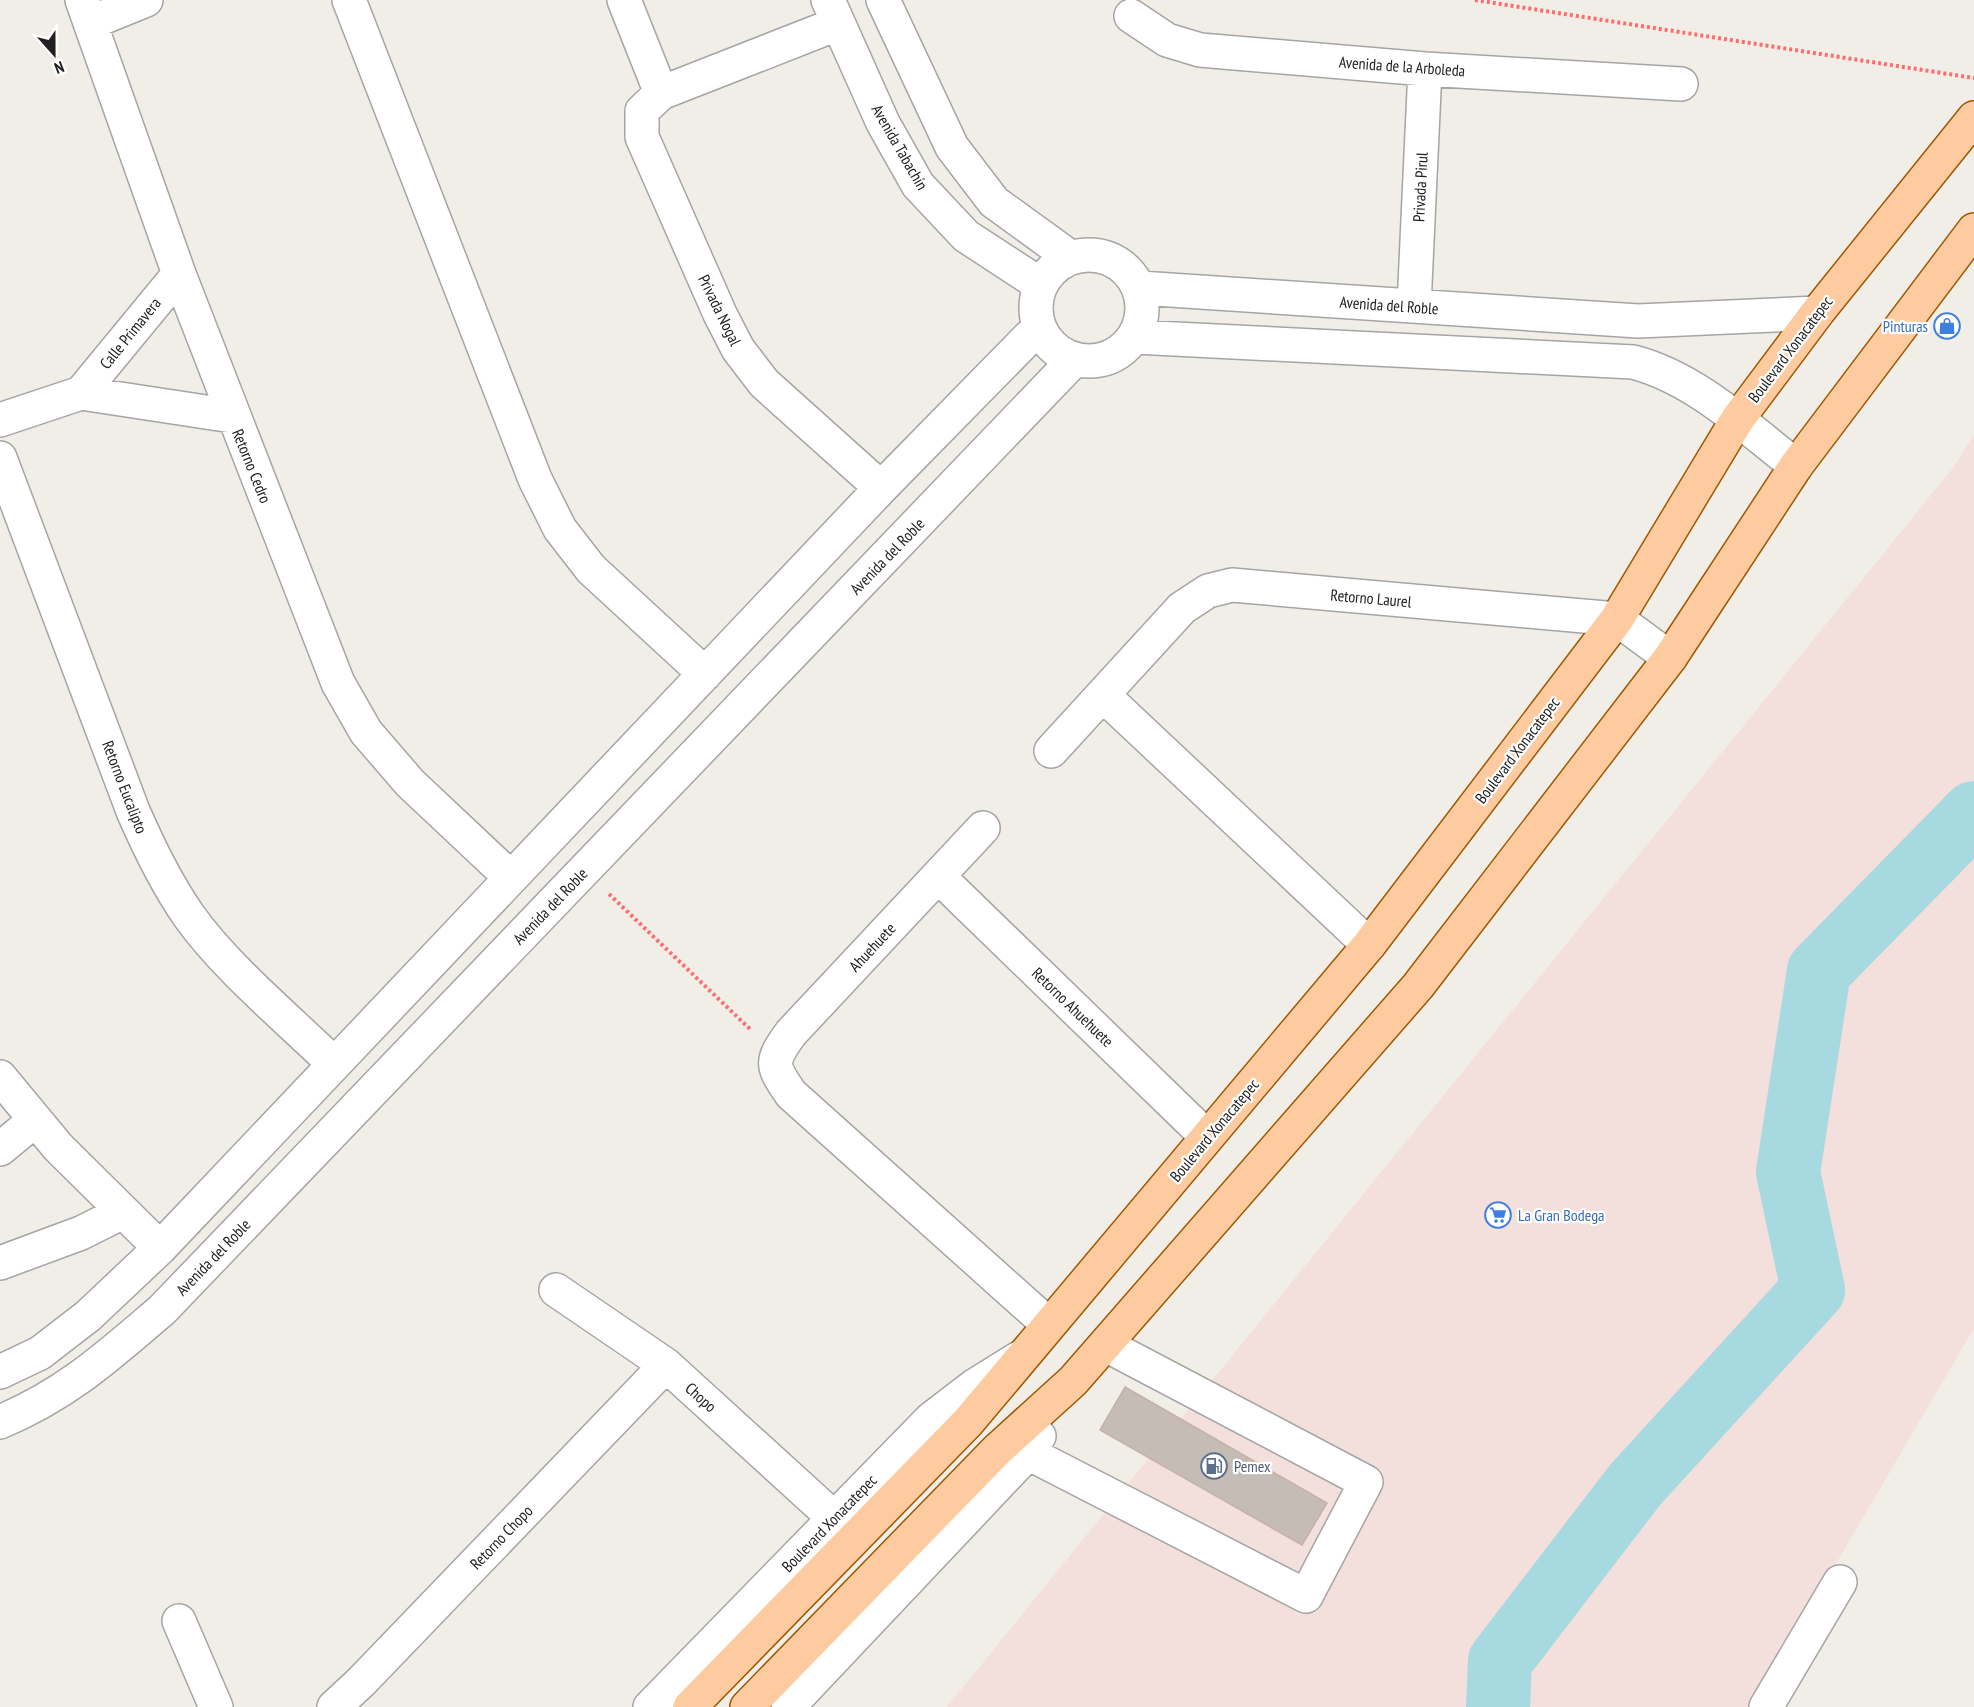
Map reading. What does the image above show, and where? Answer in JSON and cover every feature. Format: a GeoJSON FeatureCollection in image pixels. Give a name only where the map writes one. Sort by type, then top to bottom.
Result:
{"type":"FeatureCollection","features":[{"type":"Feature","properties":{"kind":"main road","name":"Boulevard Xonacatepec"},"geometry":{"type":"LineString","coordinates":[[690,1707],[968,1422],[1369,945],[1617,619],[1737,420],[1816,313],[1974,118]]}},
{"type":"Feature","properties":{"kind":"main road"},"geometry":{"type":"LineString","coordinates":[[747,1707],[1013,1451],[1419,986],[1670,658],[1796,466],[1974,230]]}},
{"type":"Feature","properties":{"kind":"street"},"geometry":{"type":"LineString","coordinates":[[87,11],[146,0]]}},
{"type":"Feature","properties":{"kind":"street"},"geometry":{"type":"LineString","coordinates":[[349,0],[535,479],[560,529],[591,569],[705,674]]}},
{"type":"Feature","properties":{"kind":"street"},"geometry":{"type":"LineString","coordinates":[[624,0],[661,93]]}},
{"type":"Feature","properties":{"kind":"street"},"geometry":{"type":"LineString","coordinates":[[883,0],[952,147],[994,202],[1070,257]]}},
{"type":"Feature","properties":{"kind":"street","name":"Retorno Cedro"},"geometry":{"type":"LineString","coordinates":[[87,11],[179,274],[232,416],[338,683],[366,732],[410,783],[511,878]]}},
{"type":"Feature","properties":{"kind":"street","name":"Privada Nogal"},"geometry":{"type":"LineString","coordinates":[[833,12],[661,93],[642,111],[642,137],[738,349],[764,383],[881,488]]}},
{"type":"Feature","properties":{"kind":"street","name":"Avenida Tabachín"},"geometry":{"type":"LineString","coordinates":[[833,12],[883,123],[918,185],[966,236],[1041,285]]}},
{"type":"Feature","properties":{"kind":"street","name":"Avenida de la Arboleda"},"geometry":{"type":"LineString","coordinates":[[1131,16],[1167,40],[1200,50],[1425,69],[1681,84]]}},
{"type":"Feature","properties":{"kind":"street","name":"Privada Pirul"},"geometry":{"type":"LineString","coordinates":[[1414,306],[1425,69]]}},
{"type":"Feature","properties":{"kind":"street"},"geometry":{"type":"LineString","coordinates":[[1098,254],[1124,266],[1140,288],[1144,313],[1135,337],[1119,353],[1098,361],[1075,359],[1053,348],[1039,327],[1036,306],[1041,285],[1053,268],[1070,257],[1098,254]]}},
{"type":"Feature","properties":{"kind":"street","name":"Calle Primavera"},"geometry":{"type":"LineString","coordinates":[[81,393],[179,274]]}},
{"type":"Feature","properties":{"kind":"street","name":"Avenida del Roble"},"geometry":{"type":"LineString","coordinates":[[1140,288],[1638,321],[1816,313]]}},
{"type":"Feature","properties":{"kind":"street"},"geometry":{"type":"LineString","coordinates":[[1633,362],[1638,321]]}},
{"type":"Feature","properties":{"kind":"street"},"geometry":{"type":"LineString","coordinates":[[0,1372],[40,1353],[88,1316],[160,1248],[881,488],[1039,327]]}},
{"type":"Feature","properties":{"kind":"street"},"geometry":{"type":"LineString","coordinates":[[1135,337],[1633,362],[1662,370],[1737,420],[1796,466]]}},
{"type":"Feature","properties":{"kind":"street","name":"Avenida del Roble"},"geometry":{"type":"LineString","coordinates":[[0,1422],[33,1408],[89,1373],[162,1310],[1075,359]]}},
{"type":"Feature","properties":{"kind":"street"},"geometry":{"type":"LineString","coordinates":[[0,420],[81,393],[232,416]]}},
{"type":"Feature","properties":{"kind":"street","name":"Retorno Eucalipto"},"geometry":{"type":"LineString","coordinates":[[0,458],[133,811],[157,866],[190,918],[229,961],[334,1064]]}},
{"type":"Feature","properties":{"kind":"street","name":"Retorno Laurel"},"geometry":{"type":"LineString","coordinates":[[1051,752],[1182,608],[1208,591],[1232,585],[1617,619]]}},
{"type":"Feature","properties":{"kind":"street"},"geometry":{"type":"LineString","coordinates":[[1617,619],[1670,658]]}},
{"type":"Feature","properties":{"kind":"street"},"geometry":{"type":"LineString","coordinates":[[1103,695],[1369,945]]}},
{"type":"Feature","properties":{"kind":"street","name":"Ahuehuete"},"geometry":{"type":"LineString","coordinates":[[776,1063],[791,1033],[983,828]]}},
{"type":"Feature","properties":{"kind":"street","name":"Retorno Ahuehuete"},"geometry":{"type":"LineString","coordinates":[[939,877],[1207,1137]]}},
{"type":"Feature","properties":{"kind":"street"},"geometry":{"type":"LineString","coordinates":[[776,1063],[791,1094],[1049,1325]]}},
{"type":"Feature","properties":{"kind":"street"},"geometry":{"type":"LineString","coordinates":[[0,1077],[34,1121],[160,1248]]}},
{"type":"Feature","properties":{"kind":"street"},"geometry":{"type":"LineString","coordinates":[[0,1149],[34,1121]]}},
{"type":"Feature","properties":{"kind":"street"},"geometry":{"type":"LineString","coordinates":[[0,1263],[81,1233],[123,1212]]}},
{"type":"Feature","properties":{"kind":"street","name":"Chopo"},"geometry":{"type":"LineString","coordinates":[[556,1290],[666,1365],[834,1518]]}},
{"type":"Feature","properties":{"kind":"street"},"geometry":{"type":"LineString","coordinates":[[788,1707],[1013,1451],[1306,1596],[1366,1482],[1107,1345]]}},
{"type":"Feature","properties":{"kind":"street","name":"Boulevard Xonacatepec"},"geometry":{"type":"LineString","coordinates":[[650,1707],[930,1419],[974,1386],[1023,1355]]}},
{"type":"Feature","properties":{"kind":"street","name":"Retorno Chopo"},"geometry":{"type":"LineString","coordinates":[[333,1707],[361,1683],[666,1365]]}},
{"type":"Feature","properties":{"kind":"street"},"geometry":{"type":"LineString","coordinates":[[1766,1707],[1840,1582]]}},
{"type":"Feature","properties":{"kind":"street"},"geometry":{"type":"LineString","coordinates":[[179,1622],[216,1707]]}},
{"type":"Feature","properties":{"kind":"path"},"geometry":{"type":"LineString","coordinates":[[1475,0],[1974,78]]}},
{"type":"Feature","properties":{"kind":"path"},"geometry":{"type":"LineString","coordinates":[[585,870],[776,1063]]}},
{"type":"Feature","properties":{"kind":"shaded area"},"geometry":{"type":"Polygon","coordinates":[[[1974,435],[1974,1328],[1752,1707],[947,1707],[1953,468],[1974,435]]]}},
{"type":"Feature","properties":{"kind":"building","name":"Pemex"},"geometry":{"type":"Polygon","coordinates":[[[1125,1387],[1327,1503],[1302,1545],[1100,1430],[1125,1387]]]}},
{"type":"Feature","properties":{"kind":"waterway"},"geometry":{"type":"LineString","coordinates":[[1498,1707],[1500,1661],[1635,1485],[1813,1290],[1788,1172],[1819,971],[1974,813]]}},
{"type":"Feature","properties":{"kind":"place","name":"Pinturas"},"geometry":{"type":"Point","coordinates":[1947,326]}},
{"type":"Feature","properties":{"kind":"place","name":"La Gran Bodega"},"geometry":{"type":"Point","coordinates":[1498,1215]}},
{"type":"Feature","properties":{"kind":"place","name":"Pemex"},"geometry":{"type":"Point","coordinates":[1214,1466]}}]}
